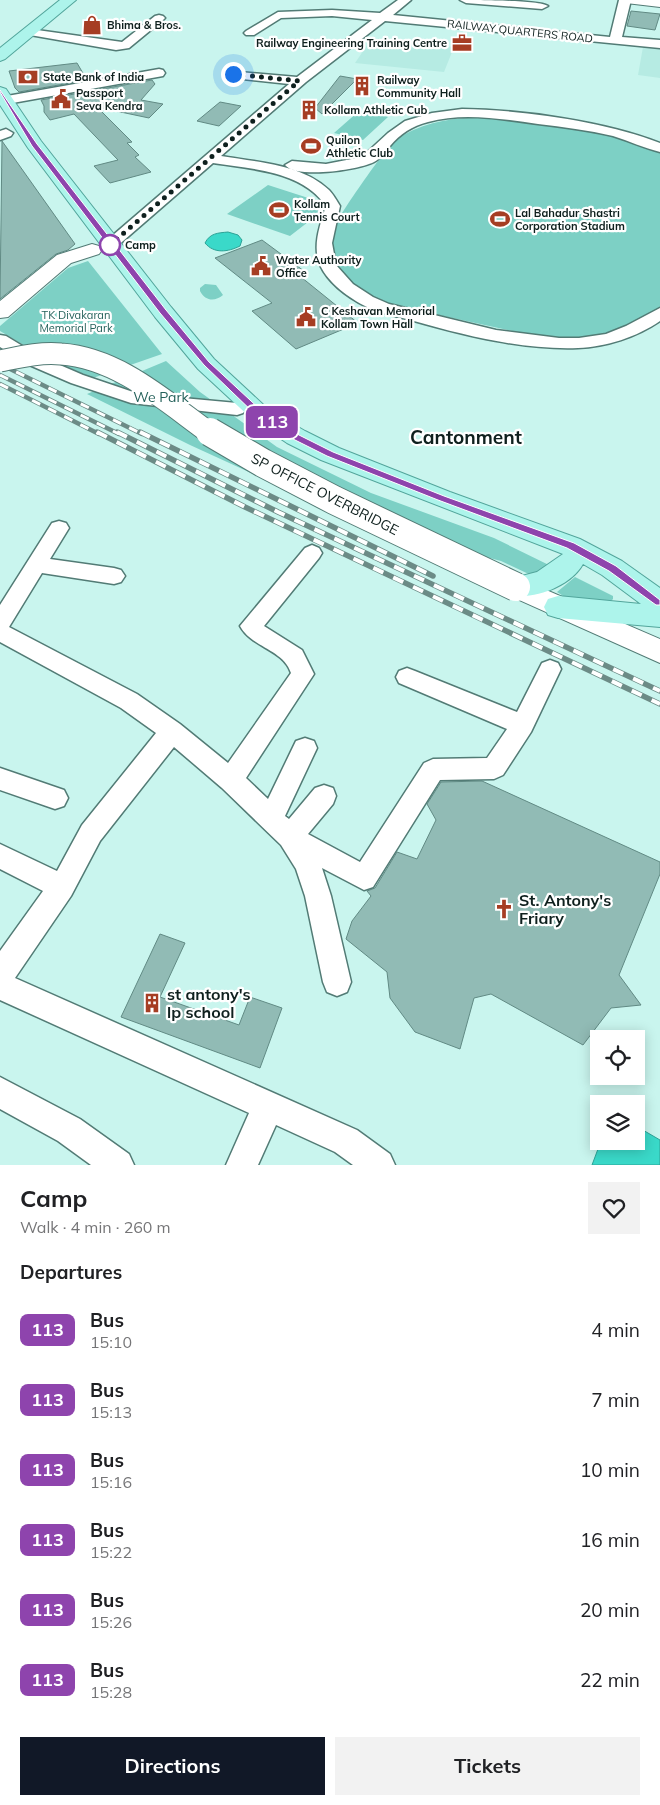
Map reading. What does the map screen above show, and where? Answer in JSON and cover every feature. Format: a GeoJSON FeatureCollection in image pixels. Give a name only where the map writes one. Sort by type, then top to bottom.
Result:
{"type":"FeatureCollection","features":[{"type":"Feature","properties":{"kind":"main road"},"geometry":{"type":"LineString","coordinates":[[0,56],[69,0]]}},
{"type":"Feature","properties":{"kind":"main road"},"geometry":{"type":"LineString","coordinates":[[631,0],[660,3]]}},
{"type":"Feature","properties":{"kind":"main road"},"geometry":{"type":"LineString","coordinates":[[3,116],[34,144],[90,240],[206,364],[261,415],[296,437],[330,454],[441,498],[571,546],[612,568],[658,614]]}},
{"type":"Feature","properties":{"kind":"main road"},"geometry":{"type":"LineString","coordinates":[[3,116],[90,240],[204,382],[237,409],[262,428],[324,464],[457,514],[571,561],[658,614]]}},
{"type":"Feature","properties":{"kind":"main road"},"geometry":{"type":"LineString","coordinates":[[0,312],[90,240]]}},
{"type":"Feature","properties":{"kind":"main road","name":"SP OFFICE OVERBRIDGE"},"geometry":{"type":"LineString","coordinates":[[0,362],[40,353],[58,353],[96,361],[120,372],[226,443],[323,495],[558,607],[660,652]]}},
{"type":"Feature","properties":{"kind":"main road"},"geometry":{"type":"LineString","coordinates":[[516,587],[540,583],[558,575],[571,561]]}},
{"type":"Feature","properties":{"kind":"main road"},"geometry":{"type":"LineString","coordinates":[[558,607],[658,614]]}},
{"type":"Feature","properties":{"kind":"street"},"geometry":{"type":"LineString","coordinates":[[90,240],[212,156],[299,81],[405,0]]}},
{"type":"Feature","properties":{"kind":"street"},"geometry":{"type":"LineString","coordinates":[[466,0],[542,6]]}},
{"type":"Feature","properties":{"kind":"street"},"geometry":{"type":"LineString","coordinates":[[615,40],[625,0]]}},
{"type":"Feature","properties":{"kind":"street"},"geometry":{"type":"LineString","coordinates":[[323,25],[332,14]]}},
{"type":"Feature","properties":{"kind":"street","name":"RAILWAY QUARTERS ROAD"},"geometry":{"type":"LineString","coordinates":[[250,33],[278,15],[332,14],[383,17],[660,44]]}},
{"type":"Feature","properties":{"kind":"street"},"geometry":{"type":"LineString","coordinates":[[30,32],[116,46],[125,44],[159,18]]}},
{"type":"Feature","properties":{"kind":"street"},"geometry":{"type":"LineString","coordinates":[[3,116],[159,73]]}},
{"type":"Feature","properties":{"kind":"street"},"geometry":{"type":"LineString","coordinates":[[233,74],[299,81]]}},
{"type":"Feature","properties":{"kind":"street"},"geometry":{"type":"LineString","coordinates":[[212,156],[317,169],[332,169],[372,158],[382,144],[394,133],[417,121],[454,113],[490,114],[598,128],[638,138],[660,148]]}},
{"type":"Feature","properties":{"kind":"street"},"geometry":{"type":"LineString","coordinates":[[212,156],[296,175],[322,189],[333,206],[324,239],[324,255],[328,265],[334,274],[349,288],[376,305],[463,330],[547,342],[580,343],[608,338],[644,326],[660,313]]}},
{"type":"Feature","properties":{"kind":"street"},"geometry":{"type":"LineString","coordinates":[[0,340],[33,360],[77,379],[137,399],[237,409]]}},
{"type":"Feature","properties":{"kind":"street"},"geometry":{"type":"LineString","coordinates":[[0,623],[59,528]]}},
{"type":"Feature","properties":{"kind":"street"},"geometry":{"type":"LineString","coordinates":[[231,780],[256,740],[303,674],[295,658],[284,647],[256,632],[251,626],[312,553]]}},
{"type":"Feature","properties":{"kind":"street"},"geometry":{"type":"LineString","coordinates":[[37,565],[114,576]]}},
{"type":"Feature","properties":{"kind":"street"},"geometry":{"type":"LineString","coordinates":[[0,632],[129,701],[172,731],[231,780],[290,837],[307,864],[318,896],[338,982]]}},
{"type":"Feature","properties":{"kind":"street"},"geometry":{"type":"LineString","coordinates":[[290,837],[364,878],[434,770],[494,768],[523,725],[550,670]]}},
{"type":"Feature","properties":{"kind":"street"},"geometry":{"type":"LineString","coordinates":[[407,677],[523,725]]}},
{"type":"Feature","properties":{"kind":"street"},"geometry":{"type":"LineString","coordinates":[[0,975],[62,887],[92,833],[172,731]]}},
{"type":"Feature","properties":{"kind":"street"},"geometry":{"type":"LineString","coordinates":[[271,819],[305,748]]}},
{"type":"Feature","properties":{"kind":"street"},"geometry":{"type":"LineString","coordinates":[[0,779],[56,798]]}},
{"type":"Feature","properties":{"kind":"street"},"geometry":{"type":"LineString","coordinates":[[290,837],[324,796]]}},
{"type":"Feature","properties":{"kind":"street"},"geometry":{"type":"LineString","coordinates":[[0,856],[62,887]]}},
{"type":"Feature","properties":{"kind":"street"},"geometry":{"type":"LineString","coordinates":[[0,986],[346,1141],[379,1165]]}},
{"type":"Feature","properties":{"kind":"street"},"geometry":{"type":"LineString","coordinates":[[0,1092],[69,1130],[118,1165]]}},
{"type":"Feature","properties":{"kind":"street"},"geometry":{"type":"LineString","coordinates":[[242,1165],[269,1106]]}},
{"type":"Feature","properties":{"kind":"shaded area"},"geometry":{"type":"Polygon","coordinates":[[[372,38],[454,47],[444,72],[355,63],[372,38]]]}},
{"type":"Feature","properties":{"kind":"shaded area"},"geometry":{"type":"Polygon","coordinates":[[[643,47],[660,49],[660,78],[638,75],[643,47]]]}},
{"type":"Feature","properties":{"kind":"shaded area"},"geometry":{"type":"Polygon","coordinates":[[[228,232],[238,235],[242,240],[240,246],[231,250],[221,251],[209,247],[205,243],[212,235],[228,232]]]}},
{"type":"Feature","properties":{"kind":"shaded area"},"geometry":{"type":"Polygon","coordinates":[[[645,1131],[660,1140],[660,1165],[592,1165],[598,1150],[645,1150],[645,1131]]]}},
{"type":"Feature","properties":{"kind":"green space"},"geometry":{"type":"Polygon","coordinates":[[[359,111],[388,117],[363,140],[334,133],[359,111]]]}},
{"type":"Feature","properties":{"kind":"green space","name":"Lal Bahadur Shastri Corporation Stadium"},"geometry":{"type":"Polygon","coordinates":[[[474,117],[504,118],[613,136],[660,152],[660,309],[645,321],[603,336],[562,338],[531,335],[388,304],[357,292],[330,261],[332,231],[351,200],[382,155],[395,140],[404,134],[433,123],[474,117]]]}},
{"type":"Feature","properties":{"kind":"green space","name":"Kollam Tennis Court"},"geometry":{"type":"Polygon","coordinates":[[[268,185],[330,205],[290,236],[227,214],[268,185]]]}},
{"type":"Feature","properties":{"kind":"green space","name":"TK Divakaran Memorial Park"},"geometry":{"type":"Polygon","coordinates":[[[88,261],[162,354],[93,378],[42,356],[0,331],[0,326],[68,268],[88,261]]]}},
{"type":"Feature","properties":{"kind":"green space"},"geometry":{"type":"Polygon","coordinates":[[[205,284],[216,285],[223,295],[214,299],[207,299],[200,291],[200,288],[205,284]]]}},
{"type":"Feature","properties":{"kind":"green space","name":"We Park"},"geometry":{"type":"Polygon","coordinates":[[[166,361],[200,392],[277,447],[371,493],[494,538],[555,568],[535,577],[501,561],[441,545],[427,554],[190,445],[87,394],[166,361]]]}},
{"type":"Feature","properties":{"kind":"green space"},"geometry":{"type":"Polygon","coordinates":[[[575,577],[613,596],[613,599],[608,604],[565,597],[557,592],[575,577]]]}},
{"type":"Feature","properties":{"kind":"building"},"geometry":{"type":"Polygon","coordinates":[[[631,11],[660,14],[655,30],[627,26],[631,11]]]}},
{"type":"Feature","properties":{"kind":"building","name":"State Bank of India"},"geometry":{"type":"Polygon","coordinates":[[[77,63],[87,80],[19,92],[15,88],[9,71],[77,63]]]}},
{"type":"Feature","properties":{"kind":"building"},"geometry":{"type":"Polygon","coordinates":[[[340,76],[357,79],[322,114],[315,108],[340,76]]]}},
{"type":"Feature","properties":{"kind":"building"},"geometry":{"type":"Polygon","coordinates":[[[152,80],[155,84],[141,100],[163,104],[149,118],[97,107],[132,142],[127,143],[139,155],[135,157],[151,172],[110,183],[94,166],[118,160],[74,114],[50,120],[44,112],[41,100],[152,80]]]}},
{"type":"Feature","properties":{"kind":"building"},"geometry":{"type":"Polygon","coordinates":[[[220,102],[241,106],[219,126],[197,121],[220,102]]]}},
{"type":"Feature","properties":{"kind":"building"},"geometry":{"type":"Polygon","coordinates":[[[2,141],[75,244],[68,250],[56,254],[0,299],[2,141]]]}},
{"type":"Feature","properties":{"kind":"building"},"geometry":{"type":"Polygon","coordinates":[[[262,240],[308,274],[301,277],[358,323],[296,349],[252,311],[272,303],[215,258],[262,240]]]}},
{"type":"Feature","properties":{"kind":"building","name":"St. Antony's Friary"},"geometry":{"type":"Polygon","coordinates":[[[482,781],[660,862],[660,874],[619,975],[641,1005],[611,1008],[594,1030],[590,1030],[590,1036],[583,1045],[491,994],[474,998],[460,1049],[415,1032],[390,998],[387,972],[346,939],[352,921],[371,896],[367,891],[375,888],[397,852],[417,859],[436,820],[427,804],[441,782],[482,781]]]}},
{"type":"Feature","properties":{"kind":"building","name":"st antony's lp school"},"geometry":{"type":"Polygon","coordinates":[[[160,934],[185,943],[160,997],[239,1025],[250,997],[282,1008],[260,1068],[121,1017],[160,934]]]}},
{"type":"Feature","properties":{"kind":"railway"},"geometry":{"type":"LineString","coordinates":[[0,364],[142,434]]}},
{"type":"Feature","properties":{"kind":"railway"},"geometry":{"type":"LineString","coordinates":[[0,375],[119,434]]}},
{"type":"Feature","properties":{"kind":"railway"},"geometry":{"type":"LineString","coordinates":[[0,384],[99,434]]}},
{"type":"Feature","properties":{"kind":"railway"},"geometry":{"type":"LineString","coordinates":[[97,432],[245,507],[660,704]]}},
{"type":"Feature","properties":{"kind":"railway"},"geometry":{"type":"LineString","coordinates":[[117,432],[278,512],[660,691]]}},
{"type":"Feature","properties":{"kind":"railway"},"geometry":{"type":"LineString","coordinates":[[140,432],[433,576]]}},
{"type":"Feature","properties":{"kind":"bus line","name":"113"},"geometry":{"type":"LineString","coordinates":[[0,92],[34,144],[163,312],[206,364],[261,415],[296,437],[330,454],[441,498],[571,546],[612,568],[660,603]]}},
{"type":"Feature","properties":{"kind":"place","name":"Bhima & Bros."},"geometry":{"type":"Point","coordinates":[92,25]}},
{"type":"Feature","properties":{"kind":"place","name":"Railway Engineering Training Centre"},"geometry":{"type":"Point","coordinates":[462,43]}},
{"type":"Feature","properties":{"kind":"place","name":"State Bank of India"},"geometry":{"type":"Point","coordinates":[28,77]}},
{"type":"Feature","properties":{"kind":"place","name":"Railway Community Hall"},"geometry":{"type":"Point","coordinates":[362,86]}},
{"type":"Feature","properties":{"kind":"place","name":"Passport Seva Kendra"},"geometry":{"type":"Point","coordinates":[61,99]}},
{"type":"Feature","properties":{"kind":"place","name":"Kollam Athletic Cub"},"geometry":{"type":"Point","coordinates":[309,110]}},
{"type":"Feature","properties":{"kind":"place","name":"Quilon Athletic Club"},"geometry":{"type":"Point","coordinates":[311,146]}},
{"type":"Feature","properties":{"kind":"place","name":"Kollam Tennis Court"},"geometry":{"type":"Point","coordinates":[279,210]}},
{"type":"Feature","properties":{"kind":"place","name":"Lal Bahadur Shastri Corporation Stadium"},"geometry":{"type":"Point","coordinates":[500,219]}},
{"type":"Feature","properties":{"kind":"place","name":"Camp"},"geometry":{"type":"Point","coordinates":[110,245]}},
{"type":"Feature","properties":{"kind":"place","name":"Water Authority Office"},"geometry":{"type":"Point","coordinates":[261,266]}},
{"type":"Feature","properties":{"kind":"place","name":"C Keshavan Memorial Kollam Town Hall"},"geometry":{"type":"Point","coordinates":[306,317]}},
{"type":"Feature","properties":{"kind":"place","name":"St. Antony's Friary"},"geometry":{"type":"Point","coordinates":[504,909]}},
{"type":"Feature","properties":{"kind":"place","name":"st antony's lp school"},"geometry":{"type":"Point","coordinates":[152,1003]}},
{"type":"Feature","properties":{"kind":"district","name":"Cantonment"},"geometry":{"type":"Point","coordinates":[466,437]}},
{"type":"Feature","properties":{"kind":"route"},"geometry":{"type":"LineString","coordinates":[[110,245],[299,81],[233,74]]}}]}
